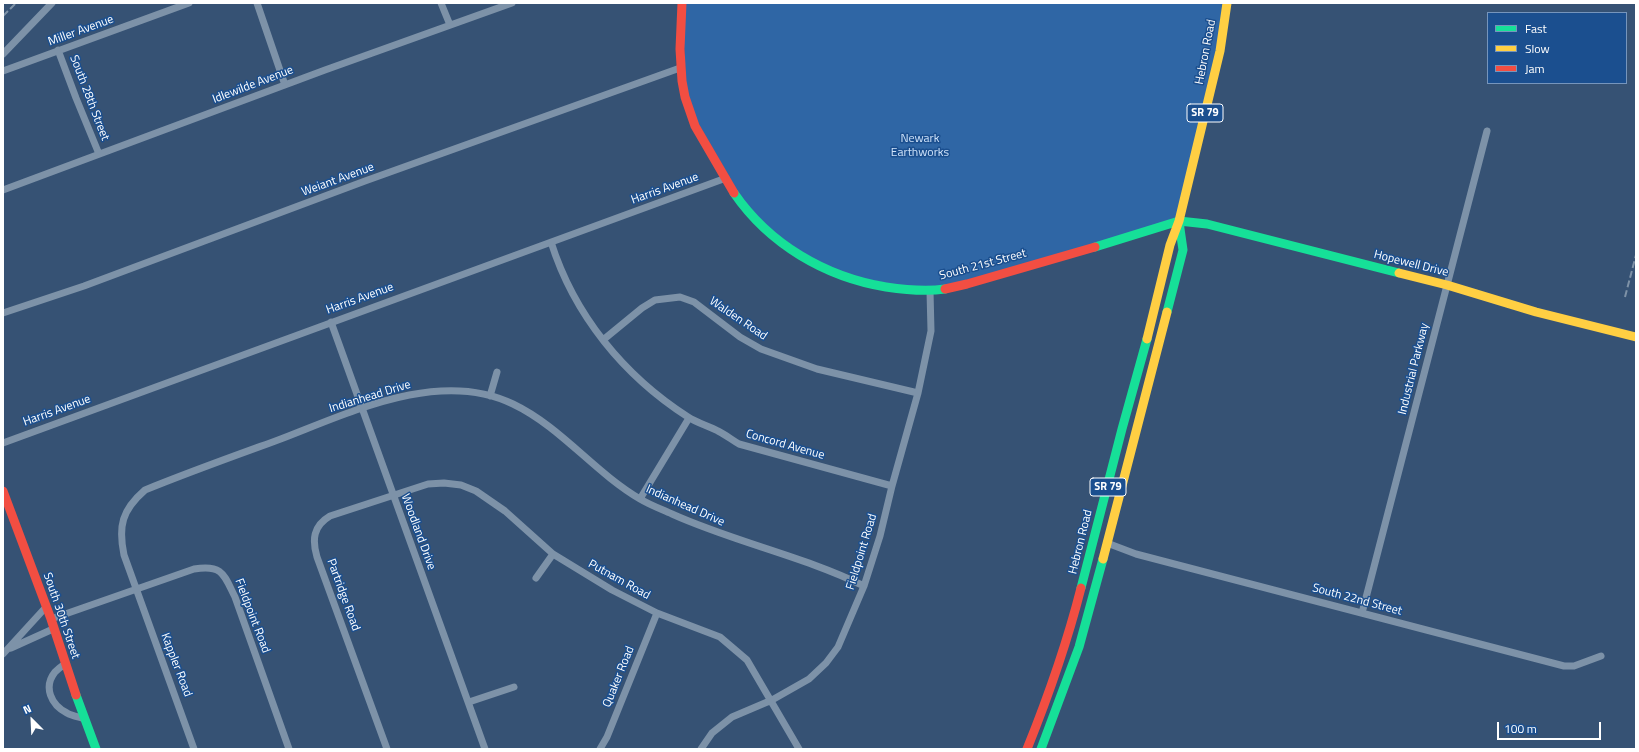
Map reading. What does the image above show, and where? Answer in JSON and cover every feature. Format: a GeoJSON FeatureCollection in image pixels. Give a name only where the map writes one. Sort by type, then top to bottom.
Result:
{"type":"FeatureCollection","features":[{"type":"Feature","properties":{"kind":"main road","name":"South 21st Street"},"geometry":{"type":"LineString","coordinates":[[682,3],[680,68],[687,104],[694,124],[736,196],[754,218],[782,244],[814,265],[848,279],[894,289],[930,291],[983,279],[1178,221]]}},
{"type":"Feature","properties":{"kind":"main road","name":"Hebron Road"},"geometry":{"type":"LineString","coordinates":[[1027,749],[1066,643],[1076,609],[1147,340],[1170,245],[1178,221],[1220,51],[1227,3]]}},
{"type":"Feature","properties":{"kind":"main road","name":"Hebron Road"},"geometry":{"type":"LineString","coordinates":[[1041,749],[1076,655],[1107,543],[1183,250],[1178,221]]}},
{"type":"Feature","properties":{"kind":"main road","name":"Hopewell Drive"},"geometry":{"type":"LineString","coordinates":[[1178,221],[1207,224],[1446,285],[1536,312],[1636,337]]}},
{"type":"Feature","properties":{"kind":"main road"},"geometry":{"type":"LineString","coordinates":[[1107,543],[1103,525],[1114,479],[1112,472]]}},
{"type":"Feature","properties":{"kind":"main road","name":"South 30th Street"},"geometry":{"type":"LineString","coordinates":[[3,491],[51,619],[65,664],[96,749]]}},
{"type":"Feature","properties":{"kind":"main road"},"geometry":{"type":"LineString","coordinates":[[1082,634],[1079,624],[1096,562],[1092,544]]}},
{"type":"Feature","properties":{"kind":"street"},"geometry":{"type":"LineString","coordinates":[[3,54],[52,3]]}},
{"type":"Feature","properties":{"kind":"street","name":"Miller Avenue"},"geometry":{"type":"LineString","coordinates":[[3,72],[58,50],[189,3]]}},
{"type":"Feature","properties":{"kind":"street"},"geometry":{"type":"LineString","coordinates":[[257,3],[285,85]]}},
{"type":"Feature","properties":{"kind":"street"},"geometry":{"type":"LineString","coordinates":[[441,3],[450,25]]}},
{"type":"Feature","properties":{"kind":"street","name":"Idlewilde Avenue"},"geometry":{"type":"LineString","coordinates":[[3,190],[285,85],[512,3]]}},
{"type":"Feature","properties":{"kind":"street","name":"South 28th Street"},"geometry":{"type":"LineString","coordinates":[[58,50],[99,154]]}},
{"type":"Feature","properties":{"kind":"street","name":"Weiant Avenue"},"geometry":{"type":"LineString","coordinates":[[3,313],[84,286],[366,181],[680,68]]}},
{"type":"Feature","properties":{"kind":"street","name":"Industrial Parkway"},"geometry":{"type":"LineString","coordinates":[[1362,613],[1487,131]]}},
{"type":"Feature","properties":{"kind":"street","name":"Harris Avenue"},"geometry":{"type":"LineString","coordinates":[[3,443],[726,178]]}},
{"type":"Feature","properties":{"kind":"street","name":"Concord Avenue"},"geometry":{"type":"LineString","coordinates":[[551,242],[558,264],[570,291],[584,313],[603,340],[632,374],[658,396],[689,418],[719,432],[739,444],[892,486]]}},
{"type":"Feature","properties":{"kind":"street","name":"Fieldpoint Road"},"geometry":{"type":"LineString","coordinates":[[701,749],[712,733],[732,716],[772,700],[809,679],[826,663],[838,647],[864,586],[880,536],[892,486],[918,393],[931,331],[930,291]]}},
{"type":"Feature","properties":{"kind":"street","name":"Walden Road"},"geometry":{"type":"LineString","coordinates":[[603,340],[642,308],[655,300],[680,297],[694,302],[740,337],[761,349],[817,369],[918,393]]}},
{"type":"Feature","properties":{"kind":"street","name":"Woodland Drive"},"geometry":{"type":"LineString","coordinates":[[331,322],[485,749]]}},
{"type":"Feature","properties":{"kind":"street"},"geometry":{"type":"LineString","coordinates":[[490,396],[497,372]]}},
{"type":"Feature","properties":{"kind":"street","name":"Indianhead Drive"},"geometry":{"type":"LineString","coordinates":[[136,589],[124,555],[120,538],[121,527],[126,512],[133,500],[145,490],[362,408],[408,395],[440,391],[465,391],[490,396],[512,404],[545,423],[586,459],[640,499],[711,531],[839,574],[864,586]]}},
{"type":"Feature","properties":{"kind":"street"},"geometry":{"type":"LineString","coordinates":[[640,499],[689,418]]}},
{"type":"Feature","properties":{"kind":"street","name":"Putnam Road"},"geometry":{"type":"LineString","coordinates":[[394,496],[428,484],[444,482],[461,485],[476,491],[505,511],[553,554],[612,590],[657,613],[720,637],[747,660],[772,700],[799,749]]}},
{"type":"Feature","properties":{"kind":"street","name":"Partridge Road"},"geometry":{"type":"LineString","coordinates":[[387,749],[314,544],[318,528],[323,521],[330,516],[394,496]]}},
{"type":"Feature","properties":{"kind":"street","name":"South 22nd Street"},"geometry":{"type":"LineString","coordinates":[[1107,543],[1136,554],[1564,666],[1574,666],[1602,656]]}},
{"type":"Feature","properties":{"kind":"street"},"geometry":{"type":"LineString","coordinates":[[536,578],[553,554]]}},
{"type":"Feature","properties":{"kind":"street","name":"Fieldpoint Road"},"geometry":{"type":"LineString","coordinates":[[51,619],[194,569],[207,567],[217,569],[224,575],[234,598],[289,749]]}},
{"type":"Feature","properties":{"kind":"street","name":"Kappler Road"},"geometry":{"type":"LineString","coordinates":[[136,589],[194,749]]}},
{"type":"Feature","properties":{"kind":"street"},"geometry":{"type":"LineString","coordinates":[[3,654],[46,607]]}},
{"type":"Feature","properties":{"kind":"street","name":"Quaker Road"},"geometry":{"type":"LineString","coordinates":[[600,749],[607,737],[657,613]]}},
{"type":"Feature","properties":{"kind":"street"},"geometry":{"type":"LineString","coordinates":[[9,649],[53,629]]}},
{"type":"Feature","properties":{"kind":"street"},"geometry":{"type":"LineString","coordinates":[[65,664],[55,672],[50,684],[50,697],[57,706],[66,713],[85,718]]}},
{"type":"Feature","properties":{"kind":"street"},"geometry":{"type":"LineString","coordinates":[[468,702],[514,687]]}},
{"type":"Feature","properties":{"kind":"green space","name":"Newark Earthworks"},"geometry":{"type":"Polygon","coordinates":[[[682,3],[1227,3],[1179,221],[930,291],[832,273],[754,219],[687,104],[682,3]]]}},
{"type":"Feature","properties":{"kind":"railway"},"geometry":{"type":"LineString","coordinates":[[3,16],[16,3]]}},
{"type":"Feature","properties":{"kind":"railway"},"geometry":{"type":"LineString","coordinates":[[1625,297],[1636,255]]}},
{"type":"Feature","properties":{"kind":"traffic: fast"},"geometry":{"type":"LineString","coordinates":[[734,193],[748,211],[781,243],[820,266],[841,275],[886,287],[916,290],[945,289]]}},
{"type":"Feature","properties":{"kind":"traffic: fast"},"geometry":{"type":"LineString","coordinates":[[1095,247],[1179,221],[1207,224],[1399,273]]}},
{"type":"Feature","properties":{"kind":"traffic: fast"},"geometry":{"type":"LineString","coordinates":[[1167,312],[1183,250],[1179,222]]}},
{"type":"Feature","properties":{"kind":"traffic: fast"},"geometry":{"type":"LineString","coordinates":[[1081,588],[1147,339]]}},
{"type":"Feature","properties":{"kind":"traffic: fast"},"geometry":{"type":"LineString","coordinates":[[1041,749],[1079,647],[1103,559]]}},
{"type":"Feature","properties":{"kind":"traffic: fast"},"geometry":{"type":"LineString","coordinates":[[76,695],[96,749]]}},
{"type":"Feature","properties":{"kind":"traffic: slow"},"geometry":{"type":"LineString","coordinates":[[1147,339],[1170,245],[1179,221],[1220,51],[1227,3]]}},
{"type":"Feature","properties":{"kind":"traffic: slow"},"geometry":{"type":"LineString","coordinates":[[1399,273],[1447,285],[1536,312],[1636,337]]}},
{"type":"Feature","properties":{"kind":"traffic: slow"},"geometry":{"type":"LineString","coordinates":[[1103,559],[1167,312]]}},
{"type":"Feature","properties":{"kind":"traffic: jam"},"geometry":{"type":"LineString","coordinates":[[682,3],[680,49],[682,81],[685,97],[695,126],[734,193]]}},
{"type":"Feature","properties":{"kind":"traffic: jam"},"geometry":{"type":"LineString","coordinates":[[945,289],[1095,247]]}},
{"type":"Feature","properties":{"kind":"traffic: jam"},"geometry":{"type":"LineString","coordinates":[[3,491],[51,619],[76,695]]}},
{"type":"Feature","properties":{"kind":"traffic: jam"},"geometry":{"type":"LineString","coordinates":[[1027,749],[1057,670],[1081,588]]}}]}
